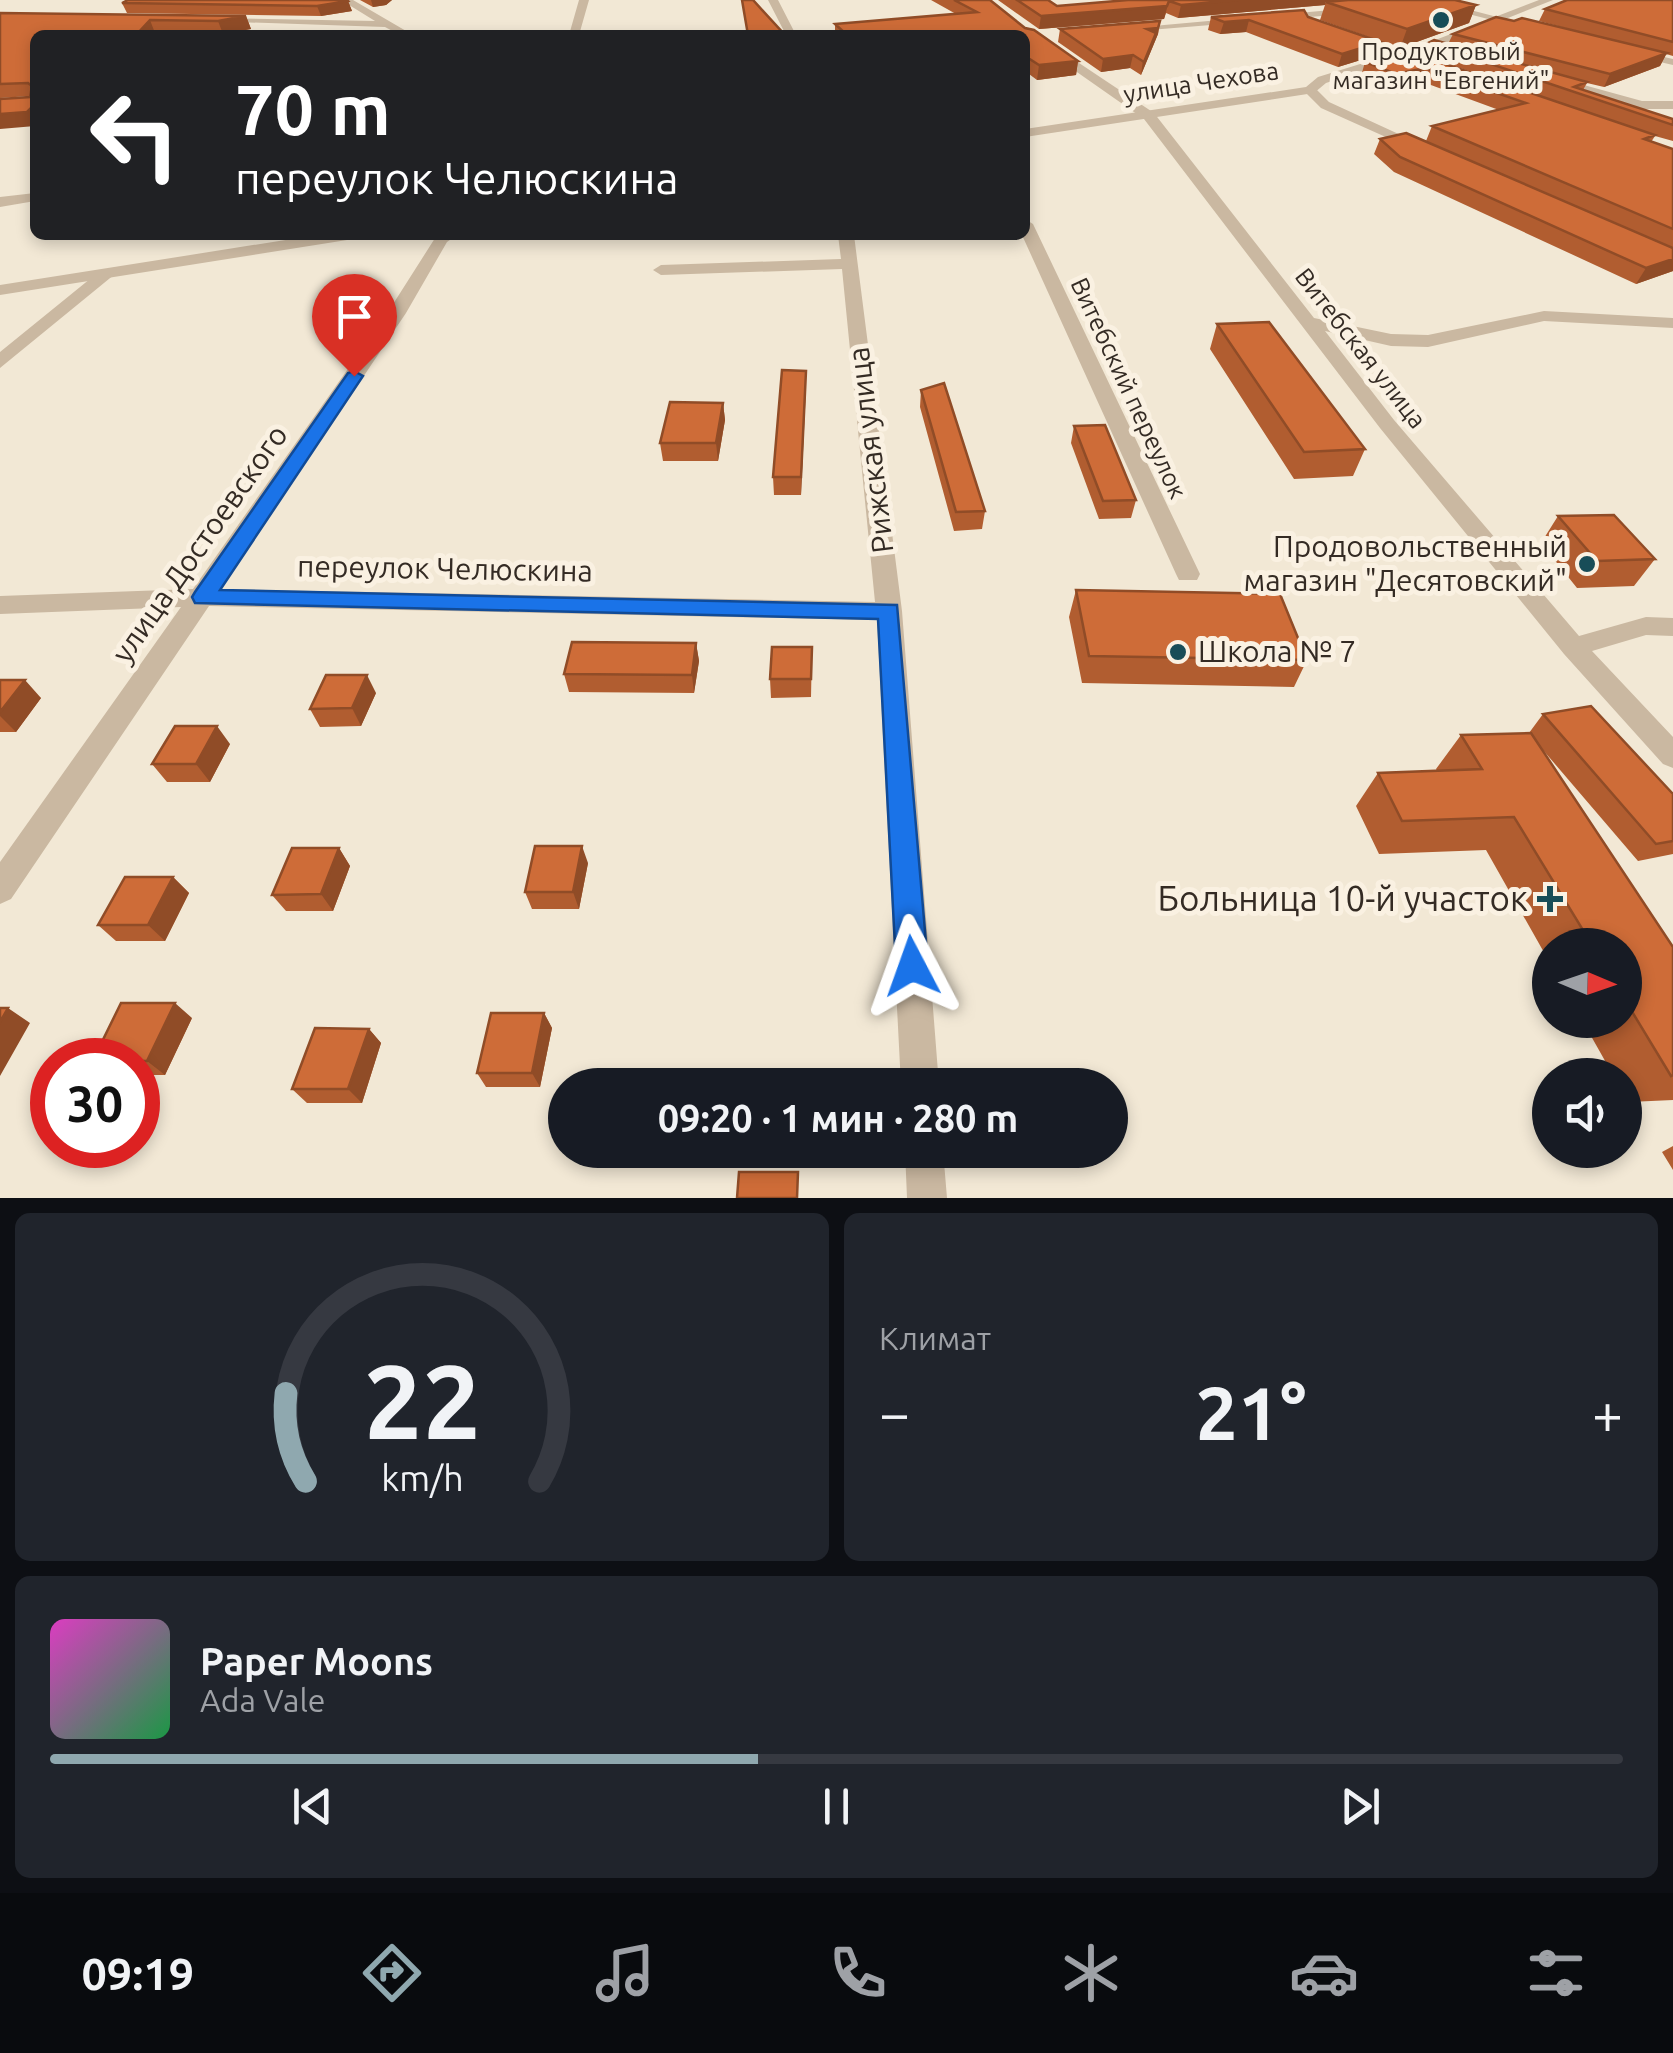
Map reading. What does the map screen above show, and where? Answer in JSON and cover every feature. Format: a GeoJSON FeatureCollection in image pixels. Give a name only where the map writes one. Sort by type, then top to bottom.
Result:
{"type":"FeatureCollection","features":[{"type":"Feature","properties":{"kind":"street"},"geometry":{"type":"LineString","coordinates":[[350,3],[368,0]]}},
{"type":"Feature","properties":{"kind":"street"},"geometry":{"type":"LineString","coordinates":[[575,30],[584,0]]}},
{"type":"Feature","properties":{"kind":"street"},"geometry":{"type":"LineString","coordinates":[[774,0],[789,30]]}},
{"type":"Feature","properties":{"kind":"street","name":"улица Чехова"},"geometry":{"type":"LineString","coordinates":[[1030,132],[1310,90],[1322,80],[1398,57],[1548,0]]}},
{"type":"Feature","properties":{"kind":"street"},"geometry":{"type":"LineString","coordinates":[[1422,1],[1533,28]]}},
{"type":"Feature","properties":{"kind":"street"},"geometry":{"type":"LineString","coordinates":[[350,3],[397,30]]}},
{"type":"Feature","properties":{"kind":"street"},"geometry":{"type":"LineString","coordinates":[[1235,6],[1268,17]]}},
{"type":"Feature","properties":{"kind":"street"},"geometry":{"type":"LineString","coordinates":[[1112,30],[1308,17],[1373,8]]}},
{"type":"Feature","properties":{"kind":"street"},"geometry":{"type":"LineString","coordinates":[[1308,17],[1310,24],[1328,30]]}},
{"type":"Feature","properties":{"kind":"street"},"geometry":{"type":"LineString","coordinates":[[193,20],[383,24]]}},
{"type":"Feature","properties":{"kind":"street","name":"Витебская улица"},"geometry":{"type":"LineString","coordinates":[[1044,36],[1150,116],[1387,424],[1573,647],[1673,756]]}},
{"type":"Feature","properties":{"kind":"street"},"geometry":{"type":"LineString","coordinates":[[1429,46],[1448,52]]}},
{"type":"Feature","properties":{"kind":"street"},"geometry":{"type":"LineString","coordinates":[[1381,50],[1417,63]]}},
{"type":"Feature","properties":{"kind":"street"},"geometry":{"type":"LineString","coordinates":[[1620,50],[1673,62]]}},
{"type":"Feature","properties":{"kind":"street"},"geometry":{"type":"LineString","coordinates":[[1543,78],[1642,105],[1673,105]]}},
{"type":"Feature","properties":{"kind":"street"},"geometry":{"type":"LineString","coordinates":[[1310,90],[1325,105],[1430,152]]}},
{"type":"Feature","properties":{"kind":"street"},"geometry":{"type":"LineString","coordinates":[[0,202],[30,198]]}},
{"type":"Feature","properties":{"kind":"street","name":"Витебский переулок"},"geometry":{"type":"LineString","coordinates":[[1030,235],[1188,574]]}},
{"type":"Feature","properties":{"kind":"street"},"geometry":{"type":"LineString","coordinates":[[0,290],[316,240]]}},
{"type":"Feature","properties":{"kind":"street","name":"улица Достоевского"},"geometry":{"type":"LineString","coordinates":[[0,889],[398,313],[441,240]]}},
{"type":"Feature","properties":{"kind":"street","name":"Рижская улица"},"geometry":{"type":"LineString","coordinates":[[847,240],[889,611],[919,1068]]}},
{"type":"Feature","properties":{"kind":"street"},"geometry":{"type":"LineString","coordinates":[[661,270],[850,264]]}},
{"type":"Feature","properties":{"kind":"street"},"geometry":{"type":"LineString","coordinates":[[0,362],[107,274]]}},
{"type":"Feature","properties":{"kind":"street"},"geometry":{"type":"LineString","coordinates":[[1308,322],[1391,340],[1428,341],[1544,316],[1673,324]]}},
{"type":"Feature","properties":{"kind":"street","name":"переулок Челюскина"},"geometry":{"type":"LineString","coordinates":[[0,605],[203,597],[889,611]]}},
{"type":"Feature","properties":{"kind":"street"},"geometry":{"type":"LineString","coordinates":[[1573,647],[1646,626],[1673,627]]}},
{"type":"Feature","properties":{"kind":"street"},"geometry":{"type":"LineString","coordinates":[[925,1168],[927,1198]]}},
{"type":"Feature","properties":{"kind":"building"},"geometry":{"type":"Polygon","coordinates":[[[742,0],[753,0],[780,30],[747,30],[742,0]]]}},
{"type":"Feature","properties":{"kind":"building"},"geometry":{"type":"Polygon","coordinates":[[[954,0],[990,0],[1025,28],[1034,30],[1078,61],[1039,65],[1030,59],[1030,30],[842,30],[835,24],[977,12],[954,0]]]}},
{"type":"Feature","properties":{"kind":"building"},"geometry":{"type":"Polygon","coordinates":[[[1017,0],[1048,0],[1057,6],[1128,0],[1239,0],[1181,5],[1169,1],[1167,6],[1041,16],[1017,0]]]}},
{"type":"Feature","properties":{"kind":"building"},"geometry":{"type":"Polygon","coordinates":[[[1455,0],[1476,5],[1407,29],[1326,2],[1455,0]]]}},
{"type":"Feature","properties":{"kind":"building"},"geometry":{"type":"Polygon","coordinates":[[[1567,0],[1673,0],[1673,42],[1545,9],[1567,0]]]}},
{"type":"Feature","properties":{"kind":"building"},"geometry":{"type":"Polygon","coordinates":[[[348,1],[317,6],[122,3],[348,1]]]}},
{"type":"Feature","properties":{"kind":"building"},"geometry":{"type":"Polygon","coordinates":[[[1304,10],[1308,17],[1381,42],[1342,54],[1249,20],[1224,22],[1211,17],[1304,10]]]}},
{"type":"Feature","properties":{"kind":"building"},"geometry":{"type":"Polygon","coordinates":[[[0,13],[246,16],[218,21],[150,20],[141,30],[30,30],[30,84],[0,84],[0,13]]]}},
{"type":"Feature","properties":{"kind":"building"},"geometry":{"type":"Polygon","coordinates":[[[1496,17],[1514,21],[1522,18],[1667,53],[1610,74],[1453,34],[1496,17]]]}},
{"type":"Feature","properties":{"kind":"building"},"geometry":{"type":"Polygon","coordinates":[[[1160,21],[1158,28],[1147,29],[1156,33],[1144,62],[1133,55],[1103,59],[1060,29],[1160,21]]]}},
{"type":"Feature","properties":{"kind":"building"},"geometry":{"type":"Polygon","coordinates":[[[1434,40],[1587,82],[1574,87],[1673,119],[1673,125],[1428,43],[1434,40]]]}},
{"type":"Feature","properties":{"kind":"building"},"geometry":{"type":"Polygon","coordinates":[[[1404,50],[1655,135],[1644,139],[1673,149],[1673,229],[1432,126],[1526,103],[1425,68],[1396,74],[1365,62],[1404,50]]]}},
{"type":"Feature","properties":{"kind":"building"},"geometry":{"type":"Polygon","coordinates":[[[30,97],[30,109],[0,114],[0,99],[30,97]]]}},
{"type":"Feature","properties":{"kind":"building"},"geometry":{"type":"Polygon","coordinates":[[[1406,133],[1673,248],[1673,259],[1646,268],[1400,157],[1380,139],[1406,133]]]}},
{"type":"Feature","properties":{"kind":"building"},"geometry":{"type":"Polygon","coordinates":[[[1269,322],[1365,449],[1304,452],[1217,324],[1269,322]]]}},
{"type":"Feature","properties":{"kind":"building"},"geometry":{"type":"Polygon","coordinates":[[[782,370],[806,371],[801,477],[773,477],[782,370]]]}},
{"type":"Feature","properties":{"kind":"building"},"geometry":{"type":"Polygon","coordinates":[[[944,383],[985,511],[956,512],[921,390],[944,383]]]}},
{"type":"Feature","properties":{"kind":"building"},"geometry":{"type":"Polygon","coordinates":[[[670,402],[723,403],[716,443],[660,443],[670,402]]]}},
{"type":"Feature","properties":{"kind":"building"},"geometry":{"type":"Polygon","coordinates":[[[1105,425],[1136,500],[1103,501],[1074,426],[1105,425]]]}},
{"type":"Feature","properties":{"kind":"building"},"geometry":{"type":"Polygon","coordinates":[[[1614,515],[1655,559],[1597,561],[1558,516],[1614,515]]]}},
{"type":"Feature","properties":{"kind":"building"},"geometry":{"type":"Polygon","coordinates":[[[1076,590],[1280,594],[1307,660],[1089,656],[1076,590]]]}},
{"type":"Feature","properties":{"kind":"building"},"geometry":{"type":"Polygon","coordinates":[[[572,642],[696,643],[692,675],[564,674],[572,642]]]}},
{"type":"Feature","properties":{"kind":"building"},"geometry":{"type":"Polygon","coordinates":[[[772,647],[812,647],[811,679],[770,679],[772,647]]]}},
{"type":"Feature","properties":{"kind":"building"},"geometry":{"type":"Polygon","coordinates":[[[326,675],[367,675],[352,708],[310,709],[326,675]]]}},
{"type":"Feature","properties":{"kind":"building"},"geometry":{"type":"Polygon","coordinates":[[[0,680],[25,680],[0,712],[0,680]]]}},
{"type":"Feature","properties":{"kind":"building"},"geometry":{"type":"Polygon","coordinates":[[[1591,706],[1673,794],[1673,841],[1656,844],[1543,714],[1591,706]]]}},
{"type":"Feature","properties":{"kind":"building"},"geometry":{"type":"Polygon","coordinates":[[[175,726],[217,726],[196,764],[152,764],[175,726]]]}},
{"type":"Feature","properties":{"kind":"building"},"geometry":{"type":"Polygon","coordinates":[[[1531,733],[1673,947],[1673,1075],[1642,1028],[1642,928],[1582,928],[1514,817],[1402,821],[1378,773],[1482,769],[1461,735],[1531,733]]]}},
{"type":"Feature","properties":{"kind":"building"},"geometry":{"type":"Polygon","coordinates":[[[535,846],[582,846],[573,892],[525,892],[535,846]]]}},
{"type":"Feature","properties":{"kind":"building"},"geometry":{"type":"Polygon","coordinates":[[[292,848],[339,848],[321,894],[272,895],[292,848]]]}},
{"type":"Feature","properties":{"kind":"building"},"geometry":{"type":"Polygon","coordinates":[[[125,877],[173,877],[148,925],[98,925],[125,877]]]}},
{"type":"Feature","properties":{"kind":"building"},"geometry":{"type":"Polygon","coordinates":[[[121,1003],[175,1003],[158,1038],[104,1038],[121,1003]]]}},
{"type":"Feature","properties":{"kind":"building"},"geometry":{"type":"Polygon","coordinates":[[[491,1013],[544,1013],[532,1073],[477,1073],[491,1013]]]}},
{"type":"Feature","properties":{"kind":"building"},"geometry":{"type":"Polygon","coordinates":[[[315,1028],[369,1029],[348,1089],[292,1089],[315,1028]]]}},
{"type":"Feature","properties":{"kind":"building"},"geometry":{"type":"Polygon","coordinates":[[[739,1172],[798,1172],[797,1198],[737,1198],[739,1172]]]}},
{"type":"Feature","properties":{"kind":"place","name":"Продуктовый магазин \"Евгений\""},"geometry":{"type":"Point","coordinates":[1441,20]}},
{"type":"Feature","properties":{"kind":"place","name":"Продовольственный магазин \"Деcятовский\""},"geometry":{"type":"Point","coordinates":[1587,564]}},
{"type":"Feature","properties":{"kind":"place","name":"Школа № 7"},"geometry":{"type":"Point","coordinates":[1178,652]}},
{"type":"Feature","properties":{"kind":"place","name":"Больница 10-й участок"},"geometry":{"type":"Point","coordinates":[1550,899]}},
{"type":"Feature","properties":{"kind":"route"},"geometry":{"type":"LineString","coordinates":[[354,376],[203,597],[889,611],[912,966]]}}]}
